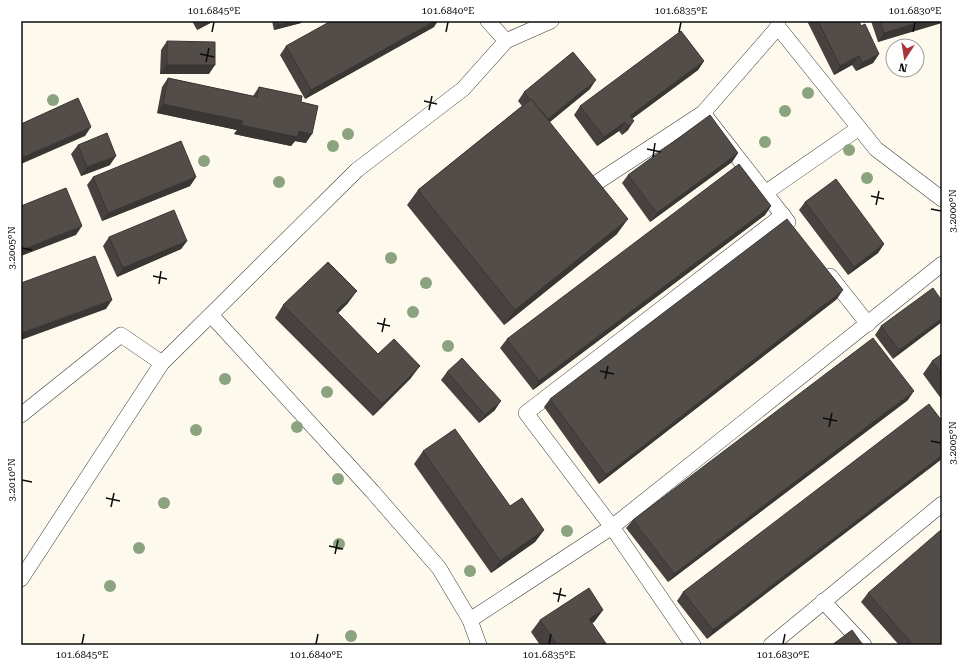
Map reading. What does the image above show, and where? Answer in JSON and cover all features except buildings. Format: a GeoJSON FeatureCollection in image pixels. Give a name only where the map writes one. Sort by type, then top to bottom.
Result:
{"type":"FeatureCollection","features":[{"type":"Feature","properties":{"kind":"lane"},"geometry":{"type":"LineString","coordinates":[[488,21],[506,41]]}},
{"type":"Feature","properties":{"kind":"lane"},"geometry":{"type":"LineString","coordinates":[[21,579],[162,363],[357,170],[464,89],[506,41],[551,21]]}},
{"type":"Feature","properties":{"kind":"lane"},"geometry":{"type":"LineString","coordinates":[[596,183],[702,113],[778,24],[876,148],[942,199]]}},
{"type":"Feature","properties":{"kind":"lane"},"geometry":{"type":"LineString","coordinates":[[702,113],[797,233]]}},
{"type":"Feature","properties":{"kind":"lane"},"geometry":{"type":"LineString","coordinates":[[765,193],[859,128]]}},
{"type":"Feature","properties":{"kind":"lane"},"geometry":{"type":"LineString","coordinates":[[693,645],[612,527],[526,413],[783,215]]}},
{"type":"Feature","properties":{"kind":"lane"},"geometry":{"type":"LineString","coordinates":[[820,264],[868,324]]}},
{"type":"Feature","properties":{"kind":"lane"},"geometry":{"type":"LineString","coordinates":[[470,620],[612,527],[942,264]]}},
{"type":"Feature","properties":{"kind":"lane"},"geometry":{"type":"LineString","coordinates":[[211,315],[372,491],[439,568],[470,620],[479,645]]}},
{"type":"Feature","properties":{"kind":"lane"},"geometry":{"type":"LineString","coordinates":[[21,415],[121,335],[162,363]]}},
{"type":"Feature","properties":{"kind":"lane"},"geometry":{"type":"LineString","coordinates":[[771,645],[942,504]]}},
{"type":"Feature","properties":{"kind":"lane"},"geometry":{"type":"LineString","coordinates":[[823,601],[864,645]]}}]}
